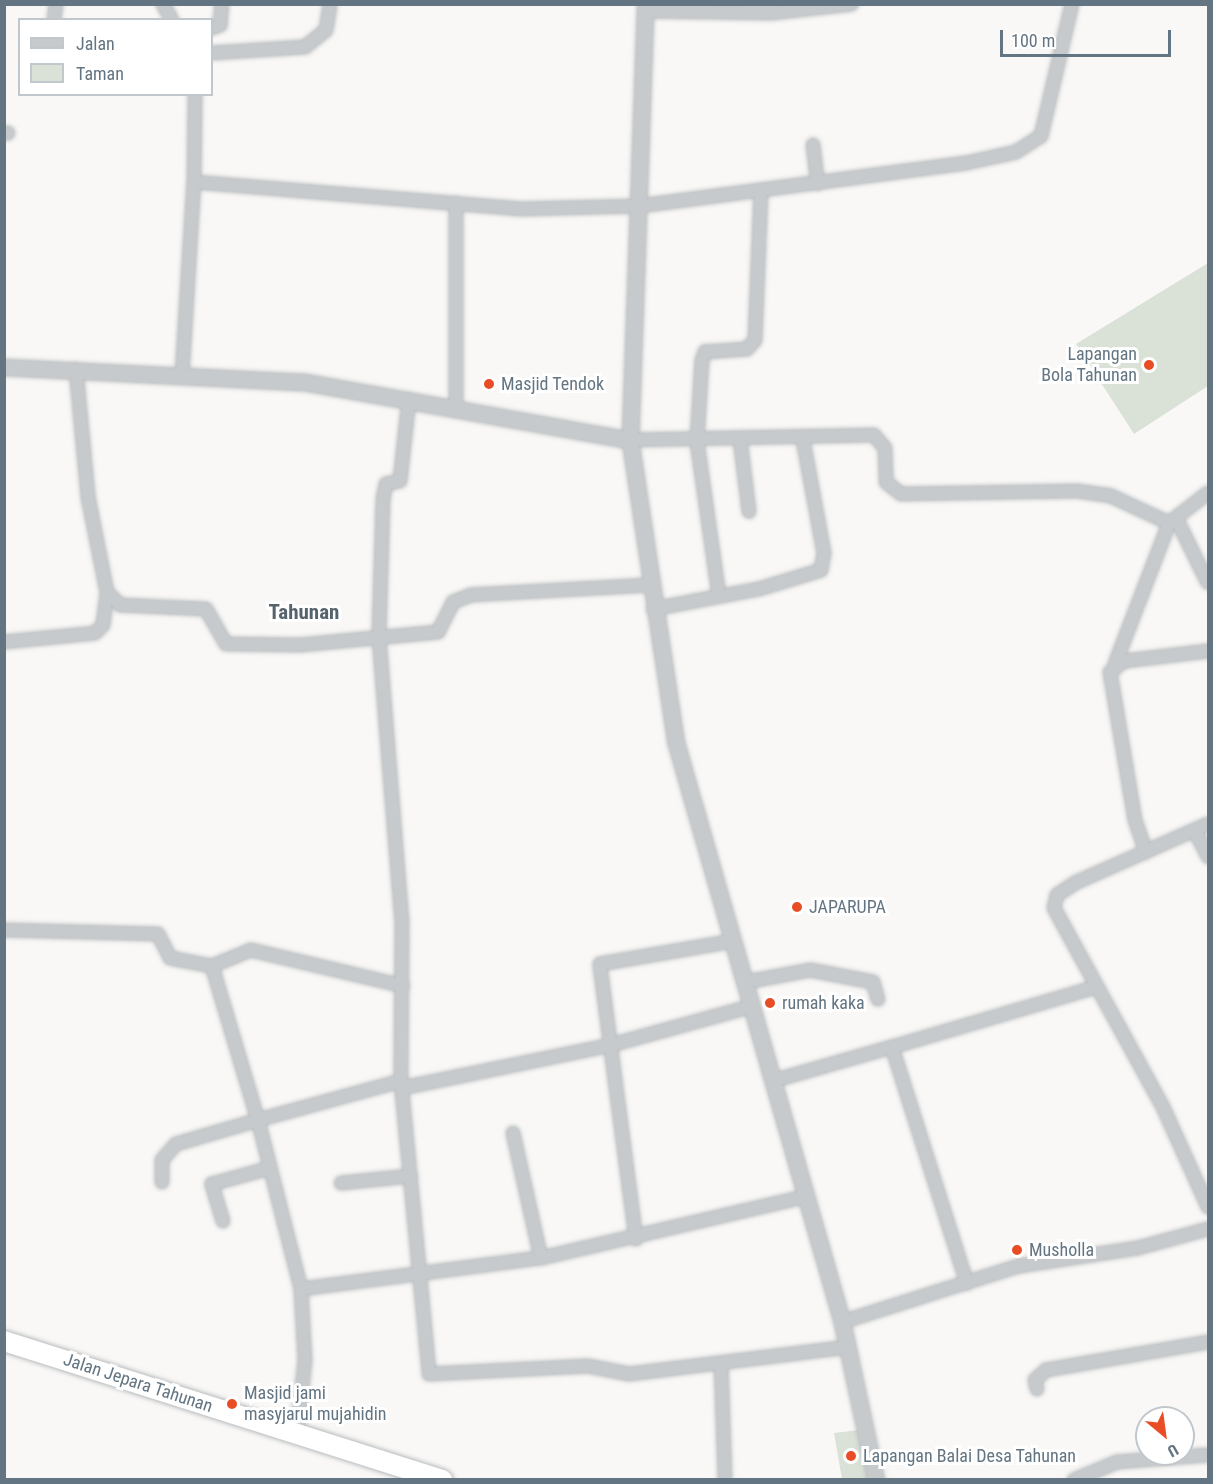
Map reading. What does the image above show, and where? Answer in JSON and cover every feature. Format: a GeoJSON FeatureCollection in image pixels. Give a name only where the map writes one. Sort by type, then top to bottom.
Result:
{"type":"FeatureCollection","features":[{"type":"Feature","properties":{"kind":"highway","name":"Jalan Jepara Tahunan"},"geometry":{"type":"LineString","coordinates":[[4,1341],[443,1479]]}},
{"type":"Feature","properties":{"kind":"street"},"geometry":{"type":"LineString","coordinates":[[162,4],[171,18]]}},
{"type":"Feature","properties":{"kind":"street"},"geometry":{"type":"LineString","coordinates":[[213,28],[220,24],[222,4]]}},
{"type":"Feature","properties":{"kind":"street"},"geometry":{"type":"LineString","coordinates":[[213,53],[305,47],[326,30],[330,4]]}},
{"type":"Feature","properties":{"kind":"street"},"geometry":{"type":"LineString","coordinates":[[852,4],[771,13],[645,8],[630,440],[649,585],[676,743],[808,1196],[842,1322],[876,1479]]}},
{"type":"Feature","properties":{"kind":"street"},"geometry":{"type":"LineString","coordinates":[[194,182],[519,209],[639,206],[966,163],[1034,143],[1049,121],[1072,4]]}},
{"type":"Feature","properties":{"kind":"street"},"geometry":{"type":"LineString","coordinates":[[182,376],[194,182],[195,96]]}},
{"type":"Feature","properties":{"kind":"street"},"geometry":{"type":"LineString","coordinates":[[813,145],[818,184]]}},
{"type":"Feature","properties":{"kind":"street"},"geometry":{"type":"LineString","coordinates":[[719,596],[697,441],[705,352],[747,349],[755,340],[761,191]]}},
{"type":"Feature","properties":{"kind":"street"},"geometry":{"type":"LineString","coordinates":[[456,203],[456,407]]}},
{"type":"Feature","properties":{"kind":"street"},"geometry":{"type":"LineString","coordinates":[[4,367],[304,382],[456,407],[630,440],[803,440],[878,436],[885,448],[886,482],[901,494],[1077,491],[1112,495],[1173,521],[1209,584]]}},
{"type":"Feature","properties":{"kind":"street"},"geometry":{"type":"LineString","coordinates":[[4,642],[95,633],[103,625],[107,592],[88,497],[76,369]]}},
{"type":"Feature","properties":{"kind":"street"},"geometry":{"type":"LineString","coordinates":[[409,399],[400,481],[386,484],[383,500],[379,637],[403,986],[402,1084],[424,1272],[429,1374],[588,1366],[617,1374],[722,1364],[848,1347]]}},
{"type":"Feature","properties":{"kind":"street"},"geometry":{"type":"LineString","coordinates":[[740,439],[749,511]]}},
{"type":"Feature","properties":{"kind":"street"},"geometry":{"type":"LineString","coordinates":[[653,609],[719,596],[824,567],[803,440]]}},
{"type":"Feature","properties":{"kind":"street"},"geometry":{"type":"LineString","coordinates":[[1146,852],[1111,689],[1115,664],[1173,521],[1209,493]]}},
{"type":"Feature","properties":{"kind":"street"},"geometry":{"type":"LineString","coordinates":[[107,592],[120,605],[206,609],[226,644],[311,645],[438,632],[460,597],[649,585]]}},
{"type":"Feature","properties":{"kind":"street"},"geometry":{"type":"LineString","coordinates":[[1115,664],[1209,651]]}},
{"type":"Feature","properties":{"kind":"street"},"geometry":{"type":"LineString","coordinates":[[1209,824],[1075,883],[1054,901],[1057,917],[1162,1105],[1209,1207]]}},
{"type":"Feature","properties":{"kind":"street"},"geometry":{"type":"LineString","coordinates":[[1195,831],[1209,857]]}},
{"type":"Feature","properties":{"kind":"street"},"geometry":{"type":"LineString","coordinates":[[4,930],[158,934],[176,961],[212,966],[251,950],[403,986]]}},
{"type":"Feature","properties":{"kind":"street"},"geometry":{"type":"LineString","coordinates":[[636,1239],[600,964],[733,940]]}},
{"type":"Feature","properties":{"kind":"street"},"geometry":{"type":"LineString","coordinates":[[212,966],[258,1120],[301,1289],[305,1360],[297,1434]]}},
{"type":"Feature","properties":{"kind":"street"},"geometry":{"type":"LineString","coordinates":[[746,982],[810,970],[873,982],[878,999]]}},
{"type":"Feature","properties":{"kind":"street"},"geometry":{"type":"LineString","coordinates":[[776,1080],[1096,987]]}},
{"type":"Feature","properties":{"kind":"street"},"geometry":{"type":"LineString","coordinates":[[162,1182],[162,1160],[176,1144],[258,1120],[402,1084],[611,1045],[753,1006]]}},
{"type":"Feature","properties":{"kind":"street"},"geometry":{"type":"LineString","coordinates":[[892,1047],[967,1283]]}},
{"type":"Feature","properties":{"kind":"street"},"geometry":{"type":"LineString","coordinates":[[513,1133],[541,1258]]}},
{"type":"Feature","properties":{"kind":"street"},"geometry":{"type":"LineString","coordinates":[[223,1221],[212,1184],[270,1168]]}},
{"type":"Feature","properties":{"kind":"street"},"geometry":{"type":"LineString","coordinates":[[341,1184],[411,1176]]}},
{"type":"Feature","properties":{"kind":"street"},"geometry":{"type":"LineString","coordinates":[[301,1289],[541,1258],[636,1239],[808,1196]]}},
{"type":"Feature","properties":{"kind":"street"},"geometry":{"type":"LineString","coordinates":[[842,1322],[1019,1266],[1138,1248],[1209,1229]]}},
{"type":"Feature","properties":{"kind":"street"},"geometry":{"type":"LineString","coordinates":[[1036,1389],[1035,1380],[1046,1370],[1209,1342]]}},
{"type":"Feature","properties":{"kind":"street"},"geometry":{"type":"LineString","coordinates":[[722,1364],[725,1479]]}},
{"type":"Feature","properties":{"kind":"street"},"geometry":{"type":"LineString","coordinates":[[1074,1479],[1117,1462],[1209,1455]]}},
{"type":"Feature","properties":{"kind":"green space","name":"Lapangan Bola Tahunan"},"geometry":{"type":"Polygon","coordinates":[[[1208,263],[1208,386],[1134,434],[1076,344],[1208,263]]]}},
{"type":"Feature","properties":{"kind":"green space","name":"Lapangan Balai Desa Tahunan"},"geometry":{"type":"Polygon","coordinates":[[[859,1430],[868,1479],[842,1479],[834,1433],[859,1430]]]}},
{"type":"Feature","properties":{"kind":"place","name":"Lapangan Bola Tahunan"},"geometry":{"type":"Point","coordinates":[1149,365]}},
{"type":"Feature","properties":{"kind":"place","name":"Masjid Tendok"},"geometry":{"type":"Point","coordinates":[489,384]}},
{"type":"Feature","properties":{"kind":"place","name":"JAPARUPA"},"geometry":{"type":"Point","coordinates":[797,907]}},
{"type":"Feature","properties":{"kind":"place","name":"rumah kaka"},"geometry":{"type":"Point","coordinates":[770,1003]}},
{"type":"Feature","properties":{"kind":"place","name":"Musholla"},"geometry":{"type":"Point","coordinates":[1017,1250]}},
{"type":"Feature","properties":{"kind":"place","name":"Masjid jami masyjarul mujahidin"},"geometry":{"type":"Point","coordinates":[232,1404]}},
{"type":"Feature","properties":{"kind":"place","name":"Lapangan Balai Desa Tahunan"},"geometry":{"type":"Point","coordinates":[851,1456]}},
{"type":"Feature","properties":{"kind":"district","name":"Tahunan"},"geometry":{"type":"Point","coordinates":[304,612]}}]}
